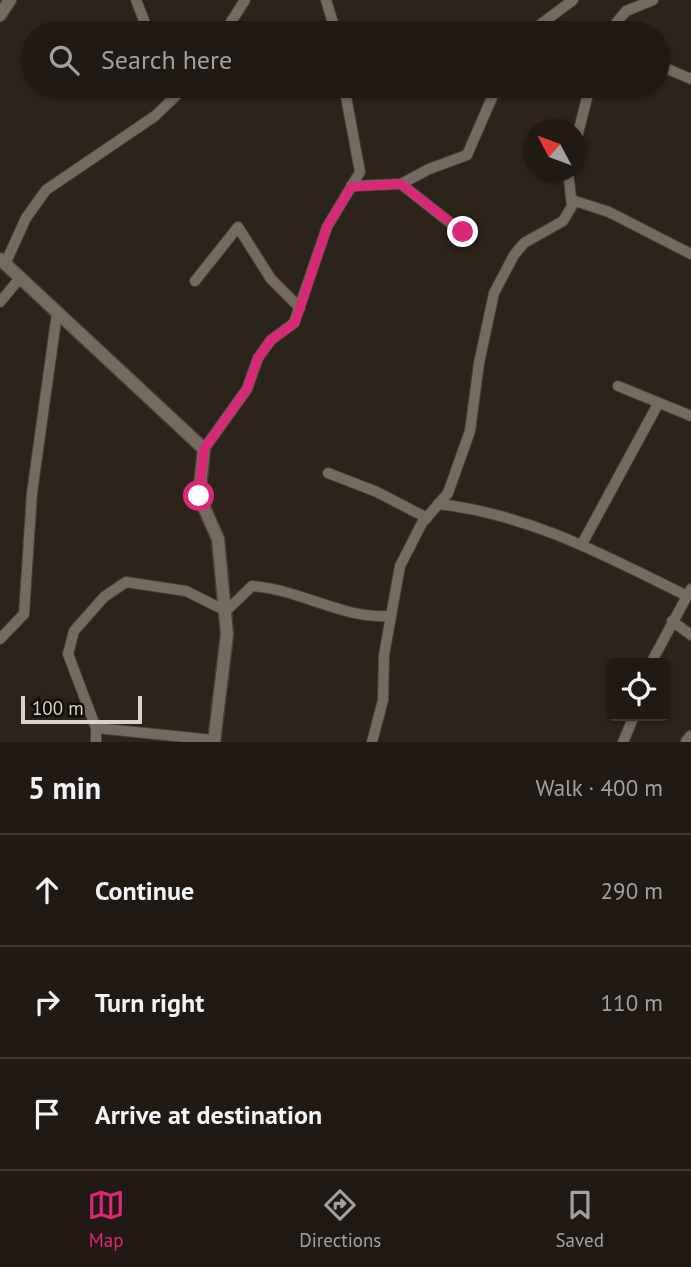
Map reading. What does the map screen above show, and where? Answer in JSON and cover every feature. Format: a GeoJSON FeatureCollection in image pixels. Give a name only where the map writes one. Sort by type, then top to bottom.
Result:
{"type":"FeatureCollection","features":[{"type":"Feature","properties":{"kind":"street"},"geometry":{"type":"LineString","coordinates":[[0,15],[10,0]]}},
{"type":"Feature","properties":{"kind":"street"},"geometry":{"type":"LineString","coordinates":[[136,0],[144,21]]}},
{"type":"Feature","properties":{"kind":"street"},"geometry":{"type":"LineString","coordinates":[[231,21],[244,0]]}},
{"type":"Feature","properties":{"kind":"street"},"geometry":{"type":"LineString","coordinates":[[542,21],[573,0]]}},
{"type":"Feature","properties":{"kind":"street"},"geometry":{"type":"LineString","coordinates":[[617,21],[626,11],[653,0]]}},
{"type":"Feature","properties":{"kind":"street"},"geometry":{"type":"LineString","coordinates":[[330,1],[334,21]]}},
{"type":"Feature","properties":{"kind":"street"},"geometry":{"type":"LineString","coordinates":[[670,70],[691,79]]}},
{"type":"Feature","properties":{"kind":"street"},"geometry":{"type":"LineString","coordinates":[[174,98],[155,116],[46,190],[26,218],[3,262],[204,449]]}},
{"type":"Feature","properties":{"kind":"street"},"geometry":{"type":"LineString","coordinates":[[96,727],[214,741],[227,634],[218,539],[199,496],[204,449],[247,389],[258,358],[271,340],[295,323],[327,227],[360,172],[346,98]]}},
{"type":"Feature","properties":{"kind":"street"},"geometry":{"type":"LineString","coordinates":[[351,187],[401,184],[429,169],[467,155],[492,98]]}},
{"type":"Feature","properties":{"kind":"street"},"geometry":{"type":"LineString","coordinates":[[582,119],[587,98]]}},
{"type":"Feature","properties":{"kind":"street"},"geometry":{"type":"LineString","coordinates":[[372,742],[383,701],[384,655],[400,566],[427,518],[448,493],[470,431],[479,363],[494,293],[513,255],[537,234],[563,221],[572,200],[569,182]]}},
{"type":"Feature","properties":{"kind":"street"},"geometry":{"type":"LineString","coordinates":[[401,184],[463,232]]}},
{"type":"Feature","properties":{"kind":"street"},"geometry":{"type":"LineString","coordinates":[[572,200],[608,212],[691,254]]}},
{"type":"Feature","properties":{"kind":"street"},"geometry":{"type":"LineString","coordinates":[[195,281],[238,227],[271,279],[300,308]]}},
{"type":"Feature","properties":{"kind":"street"},"geometry":{"type":"LineString","coordinates":[[0,302],[20,278]]}},
{"type":"Feature","properties":{"kind":"street"},"geometry":{"type":"LineString","coordinates":[[0,639],[24,614],[32,493],[57,313]]}},
{"type":"Feature","properties":{"kind":"street"},"geometry":{"type":"LineString","coordinates":[[618,386],[691,416]]}},
{"type":"Feature","properties":{"kind":"street"},"geometry":{"type":"LineString","coordinates":[[582,544],[657,404]]}},
{"type":"Feature","properties":{"kind":"street"},"geometry":{"type":"LineString","coordinates":[[328,473],[377,492],[427,518]]}},
{"type":"Feature","properties":{"kind":"street"},"geometry":{"type":"LineString","coordinates":[[438,504],[523,521],[582,544],[689,593],[654,658]]}},
{"type":"Feature","properties":{"kind":"street"},"geometry":{"type":"LineString","coordinates":[[96,742],[96,727],[68,654],[74,631],[104,597],[126,582],[186,591],[226,611]]}},
{"type":"Feature","properties":{"kind":"street"},"geometry":{"type":"LineString","coordinates":[[226,611],[253,586],[300,596],[369,617],[389,616]]}},
{"type":"Feature","properties":{"kind":"street"},"geometry":{"type":"LineString","coordinates":[[672,621],[691,635]]}},
{"type":"Feature","properties":{"kind":"street"},"geometry":{"type":"LineString","coordinates":[[623,742],[632,721]]}},
{"type":"Feature","properties":{"kind":"street"},"geometry":{"type":"LineString","coordinates":[[687,742],[691,737]]}},
{"type":"Feature","properties":{"kind":"route"},"geometry":{"type":"LineString","coordinates":[[199,496],[205,460],[204,449],[247,389],[258,358],[271,340],[295,323],[327,227],[351,187],[401,184],[463,232]]}}]}
